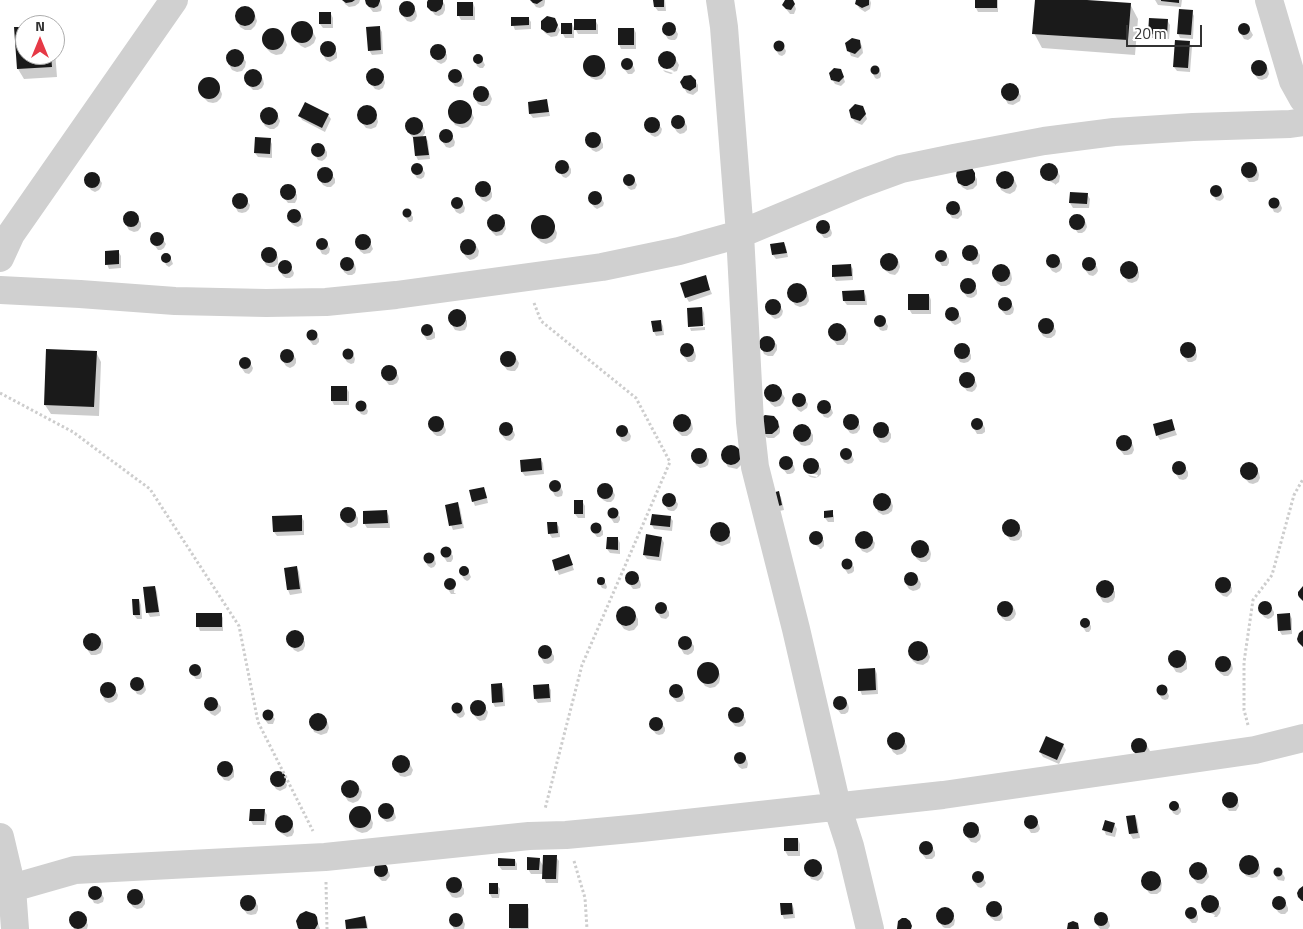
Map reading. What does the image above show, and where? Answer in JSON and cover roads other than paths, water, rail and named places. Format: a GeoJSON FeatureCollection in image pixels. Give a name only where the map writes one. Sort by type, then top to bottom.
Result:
{"type":"FeatureCollection","features":[{"type":"Feature","properties":{"kind":"street"},"geometry":{"type":"LineString","coordinates":[[0,258],[11,234],[174,0]]}},
{"type":"Feature","properties":{"kind":"street"},"geometry":{"type":"LineString","coordinates":[[720,0],[724,27],[740,234],[750,422],[755,467],[796,630],[837,806],[850,846],[870,929]]}},
{"type":"Feature","properties":{"kind":"street"},"geometry":{"type":"LineString","coordinates":[[1268,0],[1277,24],[1293,81],[1303,99]]}},
{"type":"Feature","properties":{"kind":"street"},"geometry":{"type":"LineString","coordinates":[[0,290],[175,302],[326,302],[396,295],[602,267],[679,251],[740,234],[860,184],[901,170],[954,158],[1044,141],[1114,132],[1303,122]]}},
{"type":"Feature","properties":{"kind":"street"},"geometry":{"type":"LineString","coordinates":[[6,890],[75,870],[325,857],[529,836],[566,835],[943,795],[1255,750],[1303,738]]}},
{"type":"Feature","properties":{"kind":"street"},"geometry":{"type":"LineString","coordinates":[[0,837],[6,890],[15,929]]}}]}
